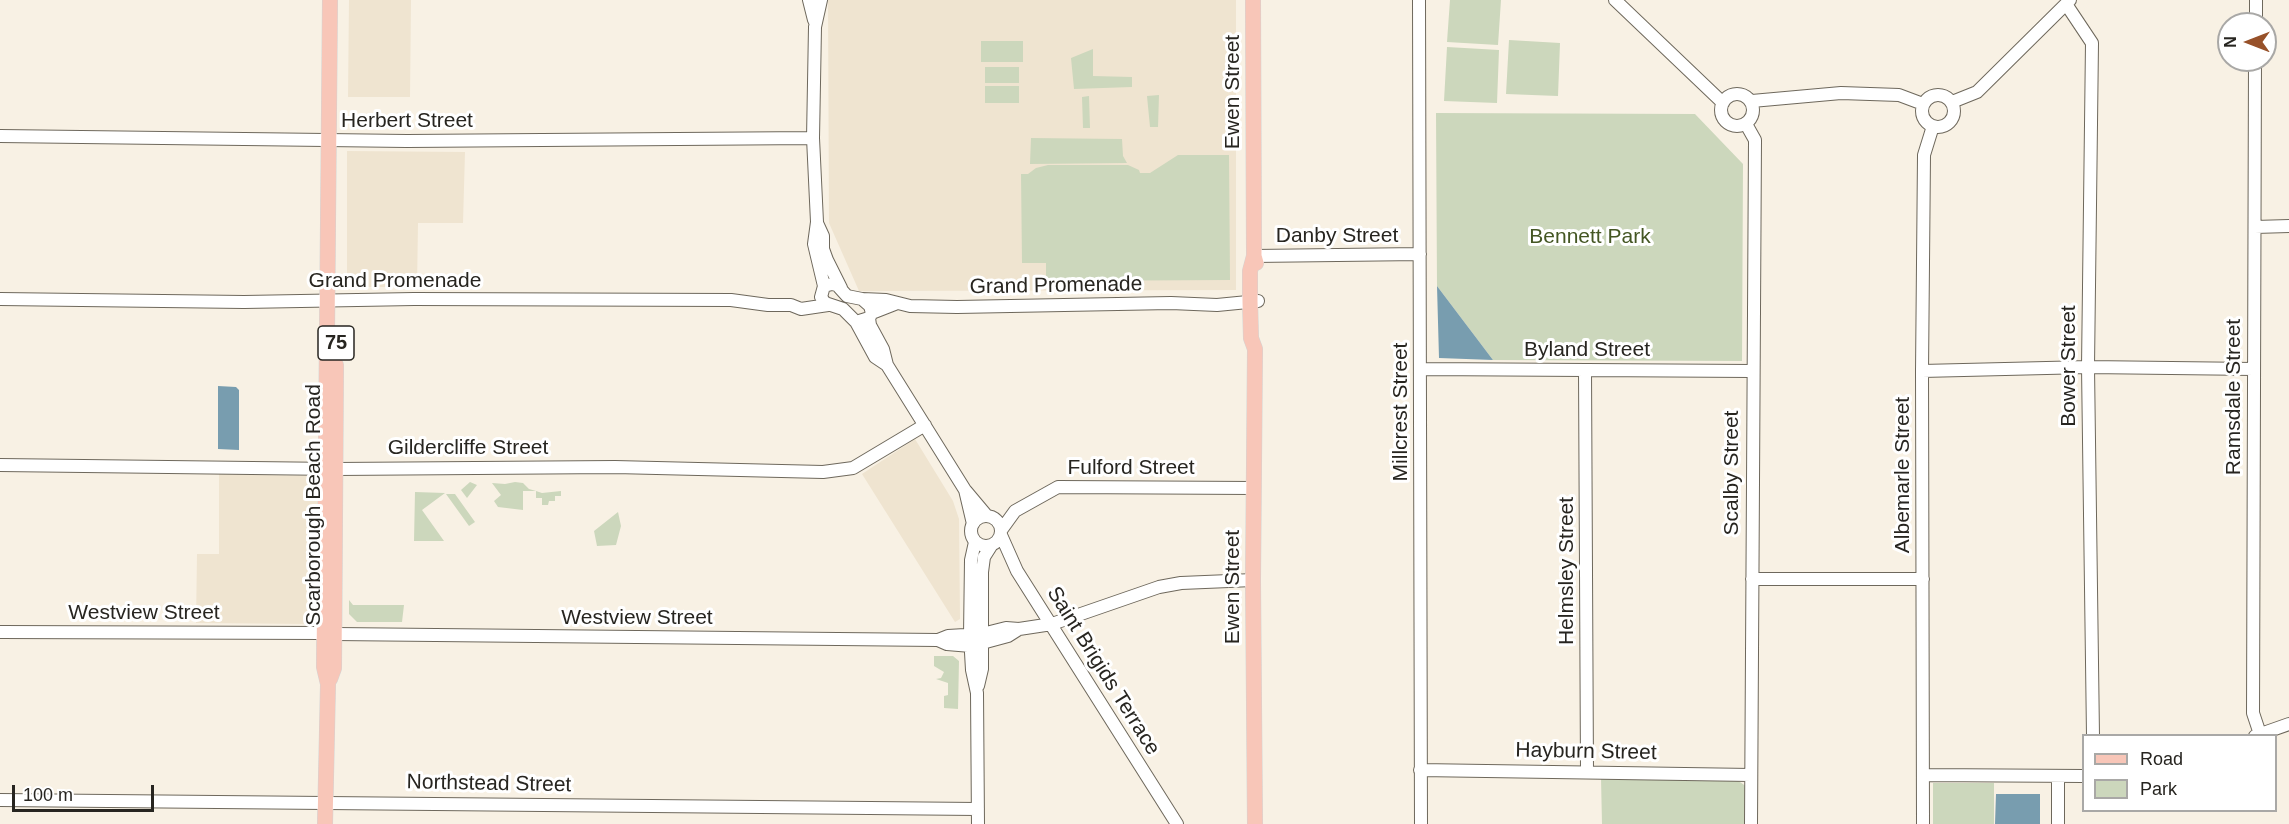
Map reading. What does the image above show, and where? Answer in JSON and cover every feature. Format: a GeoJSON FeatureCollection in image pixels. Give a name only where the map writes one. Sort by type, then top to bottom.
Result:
{"type":"FeatureCollection","features":[{"type":"Feature","properties":{"kind":"main road","name":"Scarborough Beach Road"},"geometry":{"type":"LineString","coordinates":[[325,824],[328,684],[334,668],[329,634],[333,140],[330,0]]}},
{"type":"Feature","properties":{"kind":"main road","name":"Scarborough Beach Road"},"geometry":{"type":"LineString","coordinates":[[333,140],[340,0]]}},
{"type":"Feature","properties":{"kind":"main road","name":"Ewen Street"},"geometry":{"type":"LineString","coordinates":[[1253,0],[1254,256],[1257,271],[1254,306],[1259,338],[1255,349],[1253,580],[1255,824]]}},
{"type":"Feature","properties":{"kind":"street"},"geometry":{"type":"LineString","coordinates":[[809,0],[815,27]]}},
{"type":"Feature","properties":{"kind":"street"},"geometry":{"type":"LineString","coordinates":[[820,0],[815,27],[813,138],[817,222],[814,244],[822,300],[828,305],[843,309],[856,322],[875,357],[887,365]]}},
{"type":"Feature","properties":{"kind":"street","name":"Millcrest Street"},"geometry":{"type":"LineString","coordinates":[[1419,0],[1421,824]]}},
{"type":"Feature","properties":{"kind":"street"},"geometry":{"type":"LineString","coordinates":[[1615,0],[1724,103]]}},
{"type":"Feature","properties":{"kind":"street"},"geometry":{"type":"LineString","coordinates":[[1952,102],[1977,92],[2068,2]]}},
{"type":"Feature","properties":{"kind":"street","name":"Bower Street"},"geometry":{"type":"LineString","coordinates":[[2068,2],[2092,43],[2088,368],[2093,734]]}},
{"type":"Feature","properties":{"kind":"street","name":"Ramsdale Street"},"geometry":{"type":"LineString","coordinates":[[2255,72],[2253,713],[2257,734]]}},
{"type":"Feature","properties":{"kind":"street"},"geometry":{"type":"LineString","coordinates":[[1752,101],[1754,114],[1746,124],[1734,126],[1723,118],[1721,106],[1729,95],[1741,93],[1752,101],[1841,93],[1899,95],[1923,104]]}},
{"type":"Feature","properties":{"kind":"street"},"geometry":{"type":"LineString","coordinates":[[1938,94],[1946,96],[1952,102],[1953,116],[1948,124],[1942,127],[1933,126],[1926,122],[1922,115],[1923,104],[1931,96],[1938,94]]}},
{"type":"Feature","properties":{"kind":"street","name":"Scalby Street"},"geometry":{"type":"LineString","coordinates":[[1746,124],[1755,140],[1750,824]]}},
{"type":"Feature","properties":{"kind":"street","name":"Albemarle Street"},"geometry":{"type":"LineString","coordinates":[[1923,824],[1924,155],[1933,126]]}},
{"type":"Feature","properties":{"kind":"street","name":"Herbert Street"},"geometry":{"type":"LineString","coordinates":[[0,136],[333,140],[813,138]]}},
{"type":"Feature","properties":{"kind":"street"},"geometry":{"type":"LineString","coordinates":[[817,222],[823,236],[826,260],[841,288],[848,296],[862,299],[870,306],[870,325],[883,349],[887,365],[965,490],[989,516],[1000,524],[1002,532],[999,540],[991,546],[984,557],[976,640]]}},
{"type":"Feature","properties":{"kind":"street"},"geometry":{"type":"LineString","coordinates":[[2255,227],[2289,226]]}},
{"type":"Feature","properties":{"kind":"street","name":"Danby Street"},"geometry":{"type":"LineString","coordinates":[[1254,256],[1420,254]]}},
{"type":"Feature","properties":{"kind":"street"},"geometry":{"type":"LineString","coordinates":[[822,290],[832,284],[841,288]]}},
{"type":"Feature","properties":{"kind":"street","name":"Grand Promenade"},"geometry":{"type":"LineString","coordinates":[[791,305],[822,290]]}},
{"type":"Feature","properties":{"kind":"street","name":"Grand Promenade"},"geometry":{"type":"LineString","coordinates":[[0,299],[244,302],[731,300],[768,305],[791,305],[801,309],[828,305]]}},
{"type":"Feature","properties":{"kind":"street","name":"Grand Promenade"},"geometry":{"type":"LineString","coordinates":[[862,299],[886,300],[895,304],[929,307],[1171,303],[1217,305],[1229,309],[1254,306]]}},
{"type":"Feature","properties":{"kind":"street","name":"Grand Promenade"},"geometry":{"type":"LineString","coordinates":[[856,322],[895,304]]}},
{"type":"Feature","properties":{"kind":"street"},"geometry":{"type":"LineString","coordinates":[[1922,371],[2088,368],[2254,369]]}},
{"type":"Feature","properties":{"kind":"street","name":"Byland Street"},"geometry":{"type":"LineString","coordinates":[[1421,369],[1752,371]]}},
{"type":"Feature","properties":{"kind":"street","name":"Helmsley Street"},"geometry":{"type":"LineString","coordinates":[[1585,370],[1587,771]]}},
{"type":"Feature","properties":{"kind":"street","name":"Gildercliffe Street"},"geometry":{"type":"LineString","coordinates":[[0,465],[331,469],[615,467],[823,472],[853,468],[925,425]]}},
{"type":"Feature","properties":{"kind":"street","name":"Fulford Street"},"geometry":{"type":"LineString","coordinates":[[989,516],[1015,512],[1058,487],[1254,488]]}},
{"type":"Feature","properties":{"kind":"street"},"geometry":{"type":"LineString","coordinates":[[965,490],[973,524],[971,534],[979,545],[991,546]]}},
{"type":"Feature","properties":{"kind":"street","name":"Fulford Street"},"geometry":{"type":"LineString","coordinates":[[1002,532],[1015,512]]}},
{"type":"Feature","properties":{"kind":"street"},"geometry":{"type":"LineString","coordinates":[[973,524],[977,519],[989,516]]}},
{"type":"Feature","properties":{"kind":"street","name":"Saint Brigids Terrace"},"geometry":{"type":"LineString","coordinates":[[1002,532],[1017,571],[1177,824]]}},
{"type":"Feature","properties":{"kind":"street"},"geometry":{"type":"LineString","coordinates":[[975,542],[971,560],[976,640],[982,669],[977,693],[978,824]]}},
{"type":"Feature","properties":{"kind":"street"},"geometry":{"type":"LineString","coordinates":[[1752,579],[1923,579]]}},
{"type":"Feature","properties":{"kind":"street","name":"Westview Street"},"geometry":{"type":"LineString","coordinates":[[0,632],[938,640],[948,636],[976,640],[1006,628],[1019,629],[1052,624],[1159,587],[1181,583],[1253,580]]}},
{"type":"Feature","properties":{"kind":"street"},"geometry":{"type":"LineString","coordinates":[[2260,734],[2289,724]]}},
{"type":"Feature","properties":{"kind":"street","name":"Hayburn Street"},"geometry":{"type":"LineString","coordinates":[[1420,770],[1587,771],[1751,776]]}},
{"type":"Feature","properties":{"kind":"street"},"geometry":{"type":"LineString","coordinates":[[1924,776],[2082,776]]}},
{"type":"Feature","properties":{"kind":"street"},"geometry":{"type":"LineString","coordinates":[[2058,776],[2058,824]]}},
{"type":"Feature","properties":{"kind":"street","name":"Northstead Street"},"geometry":{"type":"LineString","coordinates":[[0,800],[978,809]]}},
{"type":"Feature","properties":{"kind":"shaded area"},"geometry":{"type":"Polygon","coordinates":[[[349,0],[411,0],[410,97],[348,97],[349,0]]]}},
{"type":"Feature","properties":{"kind":"shaded area"},"geometry":{"type":"Polygon","coordinates":[[[828,0],[1236,0],[1236,290],[859,291],[829,223],[828,0]]]}},
{"type":"Feature","properties":{"kind":"shaded area"},"geometry":{"type":"Polygon","coordinates":[[[347,151],[465,152],[463,223],[418,223],[417,287],[363,287],[350,280],[347,275],[347,151]]]}},
{"type":"Feature","properties":{"kind":"shaded area"},"geometry":{"type":"Polygon","coordinates":[[[915,439],[953,501],[959,519],[960,619],[955,622],[862,474],[915,439]]]}},
{"type":"Feature","properties":{"kind":"shaded area"},"geometry":{"type":"Polygon","coordinates":[[[219,474],[313,476],[318,482],[315,621],[310,624],[196,623],[197,554],[219,554],[219,474]]]}},
{"type":"Feature","properties":{"kind":"green space"},"geometry":{"type":"Polygon","coordinates":[[[1450,0],[1501,0],[1498,45],[1447,42],[1450,0]]]}},
{"type":"Feature","properties":{"kind":"green space"},"geometry":{"type":"Polygon","coordinates":[[[1509,40],[1560,43],[1558,96],[1506,94],[1509,40]]]}},
{"type":"Feature","properties":{"kind":"green space"},"geometry":{"type":"Polygon","coordinates":[[[981,41],[1023,41],[1023,62],[981,62],[981,41]]]}},
{"type":"Feature","properties":{"kind":"green space"},"geometry":{"type":"Polygon","coordinates":[[[1447,47],[1499,50],[1497,103],[1444,101],[1447,47]]]}},
{"type":"Feature","properties":{"kind":"green space"},"geometry":{"type":"Polygon","coordinates":[[[1093,49],[1093,76],[1132,77],[1132,87],[1074,89],[1071,58],[1093,49]]]}},
{"type":"Feature","properties":{"kind":"green space"},"geometry":{"type":"Polygon","coordinates":[[[985,67],[1019,67],[1019,83],[985,83],[985,67]]]}},
{"type":"Feature","properties":{"kind":"green space"},"geometry":{"type":"Polygon","coordinates":[[[985,86],[1019,86],[1019,103],[985,103],[985,86]]]}},
{"type":"Feature","properties":{"kind":"green space"},"geometry":{"type":"Polygon","coordinates":[[[1159,95],[1158,127],[1150,127],[1147,96],[1159,95]]]}},
{"type":"Feature","properties":{"kind":"green space"},"geometry":{"type":"Polygon","coordinates":[[[1089,96],[1090,128],[1083,128],[1082,97],[1089,96]]]}},
{"type":"Feature","properties":{"kind":"green space","name":"Bennett Park"},"geometry":{"type":"Polygon","coordinates":[[[1436,113],[1695,114],[1743,164],[1742,361],[1493,360],[1437,286],[1436,113]]]}},
{"type":"Feature","properties":{"kind":"green space"},"geometry":{"type":"Polygon","coordinates":[[[1031,138],[1122,139],[1123,156],[1127,163],[1030,164],[1031,138]]]}},
{"type":"Feature","properties":{"kind":"green space"},"geometry":{"type":"Polygon","coordinates":[[[1178,155],[1229,155],[1230,280],[1046,281],[1046,263],[1022,263],[1021,174],[1028,174],[1036,168],[1048,165],[1128,165],[1139,170],[1140,173],[1150,173],[1178,155]]]}},
{"type":"Feature","properties":{"kind":"green space"},"geometry":{"type":"Polygon","coordinates":[[[470,482],[477,485],[467,498],[461,490],[470,482]]]}},
{"type":"Feature","properties":{"kind":"green space"},"geometry":{"type":"Polygon","coordinates":[[[492,483],[523,483],[529,489],[536,491],[523,491],[523,510],[498,507],[494,501],[501,495],[492,483]]]}},
{"type":"Feature","properties":{"kind":"green space"},"geometry":{"type":"Polygon","coordinates":[[[536,491],[542,493],[561,491],[561,496],[555,496],[555,501],[549,501],[548,505],[542,505],[542,498],[536,498],[536,491]]]}},
{"type":"Feature","properties":{"kind":"green space"},"geometry":{"type":"Polygon","coordinates":[[[415,492],[445,493],[422,510],[444,541],[414,541],[415,492]]]}},
{"type":"Feature","properties":{"kind":"green space"},"geometry":{"type":"Polygon","coordinates":[[[446,494],[455,494],[475,522],[469,526],[446,494]]]}},
{"type":"Feature","properties":{"kind":"green space"},"geometry":{"type":"Polygon","coordinates":[[[618,512],[621,526],[616,545],[597,546],[594,531],[618,512]]]}},
{"type":"Feature","properties":{"kind":"green space"},"geometry":{"type":"Polygon","coordinates":[[[349,600],[353,605],[404,605],[402,622],[357,622],[349,614],[349,600]]]}},
{"type":"Feature","properties":{"kind":"green space"},"geometry":{"type":"Polygon","coordinates":[[[934,656],[953,656],[959,661],[958,709],[944,708],[944,696],[948,695],[948,683],[936,679],[941,678],[944,672],[934,666],[934,656]]]}},
{"type":"Feature","properties":{"kind":"green space"},"geometry":{"type":"Polygon","coordinates":[[[1730,775],[1747,787],[1747,824],[1602,824],[1601,778],[1730,775]]]}},
{"type":"Feature","properties":{"kind":"green space"},"geometry":{"type":"Polygon","coordinates":[[[1933,783],[1994,783],[1994,824],[1933,824],[1933,783]]]}},
{"type":"Feature","properties":{"kind":"water"},"geometry":{"type":"Polygon","coordinates":[[[1437,286],[1493,360],[1439,358],[1437,286]]]}},
{"type":"Feature","properties":{"kind":"water"},"geometry":{"type":"Polygon","coordinates":[[[218,386],[236,387],[239,390],[239,450],[218,449],[218,386]]]}},
{"type":"Feature","properties":{"kind":"water"},"geometry":{"type":"Polygon","coordinates":[[[1996,794],[2040,794],[2040,824],[1995,824],[1996,794]]]}}]}
